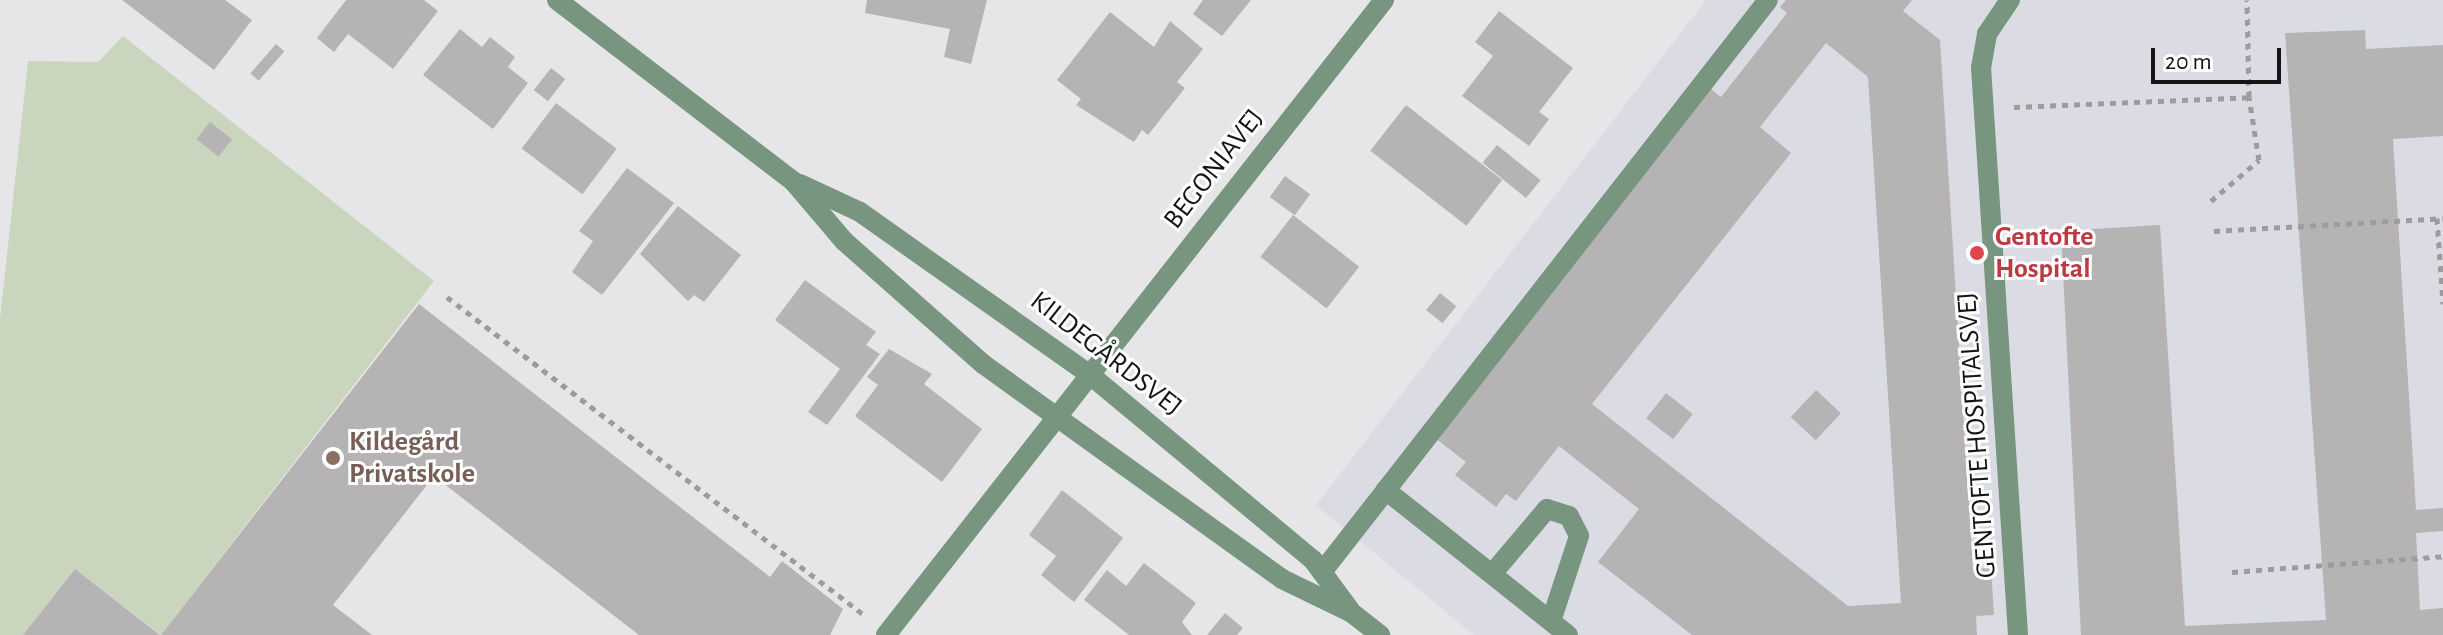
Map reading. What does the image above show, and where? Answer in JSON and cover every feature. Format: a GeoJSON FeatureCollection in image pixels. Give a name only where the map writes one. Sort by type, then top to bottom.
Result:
{"type":"FeatureCollection","features":[{"type":"Feature","properties":{"kind":"street","name":"KILDEGÅRDSVEJ"},"geometry":{"type":"LineString","coordinates":[[557,0],[793,181],[844,241],[983,364],[1282,579],[1352,613],[1380,635]]}},
{"type":"Feature","properties":{"kind":"street","name":"BEGONIAVEJ"},"geometry":{"type":"LineString","coordinates":[[886,634],[1384,0]]}},
{"type":"Feature","properties":{"kind":"street"},"geometry":{"type":"LineString","coordinates":[[1322,572],[1768,0]]}},
{"type":"Feature","properties":{"kind":"street","name":"GENTOFTE HOSPITALSVEJ"},"geometry":{"type":"LineString","coordinates":[[2010,0],[1982,50],[2018,635]]}},
{"type":"Feature","properties":{"kind":"street","name":"KILDEGÅRDSVEJ"},"geometry":{"type":"LineString","coordinates":[[793,181],[860,212],[1089,374],[1322,572],[1352,613]]}},
{"type":"Feature","properties":{"kind":"street"},"geometry":{"type":"LineString","coordinates":[[1386,490],[1568,635]]}},
{"type":"Feature","properties":{"kind":"street"},"geometry":{"type":"LineString","coordinates":[[1492,574],[1547,509],[1569,516],[1579,536],[1551,621]]}},
{"type":"Feature","properties":{"kind":"path"},"geometry":{"type":"LineString","coordinates":[[2211,201],[2259,160],[2249,97],[2247,0]]}},
{"type":"Feature","properties":{"kind":"path"},"geometry":{"type":"LineString","coordinates":[[1984,108],[2249,97]]}},
{"type":"Feature","properties":{"kind":"path"},"geometry":{"type":"LineString","coordinates":[[2214,231],[2440,218],[2443,304]]}},
{"type":"Feature","properties":{"kind":"path"},"geometry":{"type":"LineString","coordinates":[[447,297],[886,634]]}},
{"type":"Feature","properties":{"kind":"path"},"geometry":{"type":"LineString","coordinates":[[2232,572],[2443,556]]}},
{"type":"Feature","properties":{"kind":"shaded area","name":"Gentofte Hospital"},"geometry":{"type":"Polygon","coordinates":[[[1706,0],[2443,0],[2443,635],[1474,635],[1316,505],[1706,0]]]}},
{"type":"Feature","properties":{"kind":"green space"},"geometry":{"type":"Polygon","coordinates":[[[123,36],[434,281],[161,635],[75,569],[23,635],[0,635],[0,319],[28,61],[98,62],[123,36]]]}},
{"type":"Feature","properties":{"kind":"building"},"geometry":{"type":"Polygon","coordinates":[[[122,0],[225,0],[252,20],[214,70],[122,0]]]}},
{"type":"Feature","properties":{"kind":"building"},"geometry":{"type":"Polygon","coordinates":[[[346,0],[424,0],[438,11],[393,69],[348,34],[334,52],[317,38],[346,0]]]}},
{"type":"Feature","properties":{"kind":"building"},"geometry":{"type":"Polygon","coordinates":[[[867,0],[987,0],[971,64],[944,57],[950,29],[865,13],[867,0]]]}},
{"type":"Feature","properties":{"kind":"building"},"geometry":{"type":"Polygon","coordinates":[[[1203,0],[1251,0],[1222,36],[1193,14],[1203,0]]]}},
{"type":"Feature","properties":{"kind":"building"},"geometry":{"type":"Polygon","coordinates":[[[1786,0],[1912,0],[1903,11],[1940,40],[1973,569],[1991,568],[1994,615],[1976,616],[1977,635],[1692,635],[1598,562],[1639,509],[1559,446],[1516,501],[1506,494],[1496,507],[1455,475],[1466,462],[1435,438],[1711,89],[1721,97],[1787,13],[1780,7],[1786,0]],[[1826,43],[1760,127],[1791,153],[1592,404],[1848,606],[1901,603],[1868,77],[1826,43]]]}},
{"type":"Feature","properties":{"kind":"building"},"geometry":{"type":"Polygon","coordinates":[[[1499,11],[1573,68],[1539,112],[1549,119],[1529,146],[1462,96],[1493,56],[1475,42],[1499,11]]]}},
{"type":"Feature","properties":{"kind":"building"},"geometry":{"type":"Polygon","coordinates":[[[1110,12],[1154,47],[1170,21],[1203,49],[1177,82],[1185,88],[1148,135],[1142,130],[1134,142],[1076,105],[1081,99],[1057,80],[1110,12]]]}},
{"type":"Feature","properties":{"kind":"building"},"geometry":{"type":"Polygon","coordinates":[[[460,29],[482,47],[490,37],[515,57],[508,67],[528,83],[493,129],[423,75],[460,29]]]}},
{"type":"Feature","properties":{"kind":"building"},"geometry":{"type":"Polygon","coordinates":[[[2365,30],[2366,49],[2443,45],[2443,136],[2393,139],[2416,510],[2443,508],[2443,531],[2416,533],[2420,610],[2443,608],[2443,635],[2081,635],[2061,231],[2160,225],[2185,626],[2326,620],[2285,33],[2365,30]]]}},
{"type":"Feature","properties":{"kind":"building"},"geometry":{"type":"Polygon","coordinates":[[[276,44],[284,51],[259,81],[250,73],[276,44]]]}},
{"type":"Feature","properties":{"kind":"building"},"geometry":{"type":"Polygon","coordinates":[[[551,68],[565,79],[548,101],[534,90],[551,68]]]}},
{"type":"Feature","properties":{"kind":"building"},"geometry":{"type":"Polygon","coordinates":[[[556,103],[617,149],[582,194],[522,149],[556,103]]]}},
{"type":"Feature","properties":{"kind":"building"},"geometry":{"type":"Polygon","coordinates":[[[1406,105],[1502,180],[1466,226],[1370,151],[1406,105]]]}},
{"type":"Feature","properties":{"kind":"building"},"geometry":{"type":"Polygon","coordinates":[[[210,122],[232,139],[219,157],[196,139],[210,122]]]}},
{"type":"Feature","properties":{"kind":"building"},"geometry":{"type":"Polygon","coordinates":[[[1497,145],[1541,180],[1526,198],[1483,163],[1497,145]]]}},
{"type":"Feature","properties":{"kind":"building"},"geometry":{"type":"Polygon","coordinates":[[[627,168],[674,203],[602,295],[572,272],[593,241],[579,231],[627,168]]]}},
{"type":"Feature","properties":{"kind":"building"},"geometry":{"type":"Polygon","coordinates":[[[1285,176],[1310,194],[1295,215],[1270,197],[1285,176]]]}},
{"type":"Feature","properties":{"kind":"building"},"geometry":{"type":"Polygon","coordinates":[[[678,206],[741,255],[704,302],[694,295],[688,301],[640,254],[678,206]]]}},
{"type":"Feature","properties":{"kind":"building"},"geometry":{"type":"Polygon","coordinates":[[[1293,215],[1359,267],[1327,308],[1260,257],[1293,215]]]}},
{"type":"Feature","properties":{"kind":"building"},"geometry":{"type":"Polygon","coordinates":[[[805,280],[876,332],[866,345],[880,354],[827,425],[808,412],[840,369],[775,320],[805,280]]]}},
{"type":"Feature","properties":{"kind":"building"},"geometry":{"type":"Polygon","coordinates":[[[1440,293],[1456,306],[1442,323],[1426,310],[1440,293]]]}},
{"type":"Feature","properties":{"kind":"building"},"geometry":{"type":"Polygon","coordinates":[[[419,304],[770,577],[782,561],[843,609],[830,635],[639,635],[434,476],[333,605],[372,635],[161,635],[419,304]]]}},
{"type":"Feature","properties":{"kind":"building"},"geometry":{"type":"Polygon","coordinates":[[[889,349],[932,374],[924,384],[982,429],[942,482],[855,416],[878,385],[867,377],[889,349]]]}},
{"type":"Feature","properties":{"kind":"building"},"geometry":{"type":"Polygon","coordinates":[[[1816,390],[1841,413],[1816,440],[1791,417],[1816,390]]]}},
{"type":"Feature","properties":{"kind":"building"},"geometry":{"type":"Polygon","coordinates":[[[1666,393],[1693,414],[1673,439],[1646,418],[1666,393]]]}},
{"type":"Feature","properties":{"kind":"building"},"geometry":{"type":"Polygon","coordinates":[[[1062,490],[1123,538],[1074,602],[1041,575],[1056,556],[1029,535],[1062,490]]]}},
{"type":"Feature","properties":{"kind":"building"},"geometry":{"type":"Polygon","coordinates":[[[1144,563],[1196,603],[1182,622],[1192,635],[1129,635],[1084,600],[1107,570],[1126,586],[1144,563]]]}},
{"type":"Feature","properties":{"kind":"building"},"geometry":{"type":"Polygon","coordinates":[[[75,569],[160,635],[23,635],[75,569]]]}},
{"type":"Feature","properties":{"kind":"building"},"geometry":{"type":"Polygon","coordinates":[[[1225,613],[1243,628],[1237,635],[1207,635],[1225,613]]]}},
{"type":"Feature","properties":{"kind":"place","name":"Gentofte Hospital"},"geometry":{"type":"Point","coordinates":[1977,253]}},
{"type":"Feature","properties":{"kind":"place","name":"Kildegård Privatskole"},"geometry":{"type":"Point","coordinates":[333,458]}}]}
